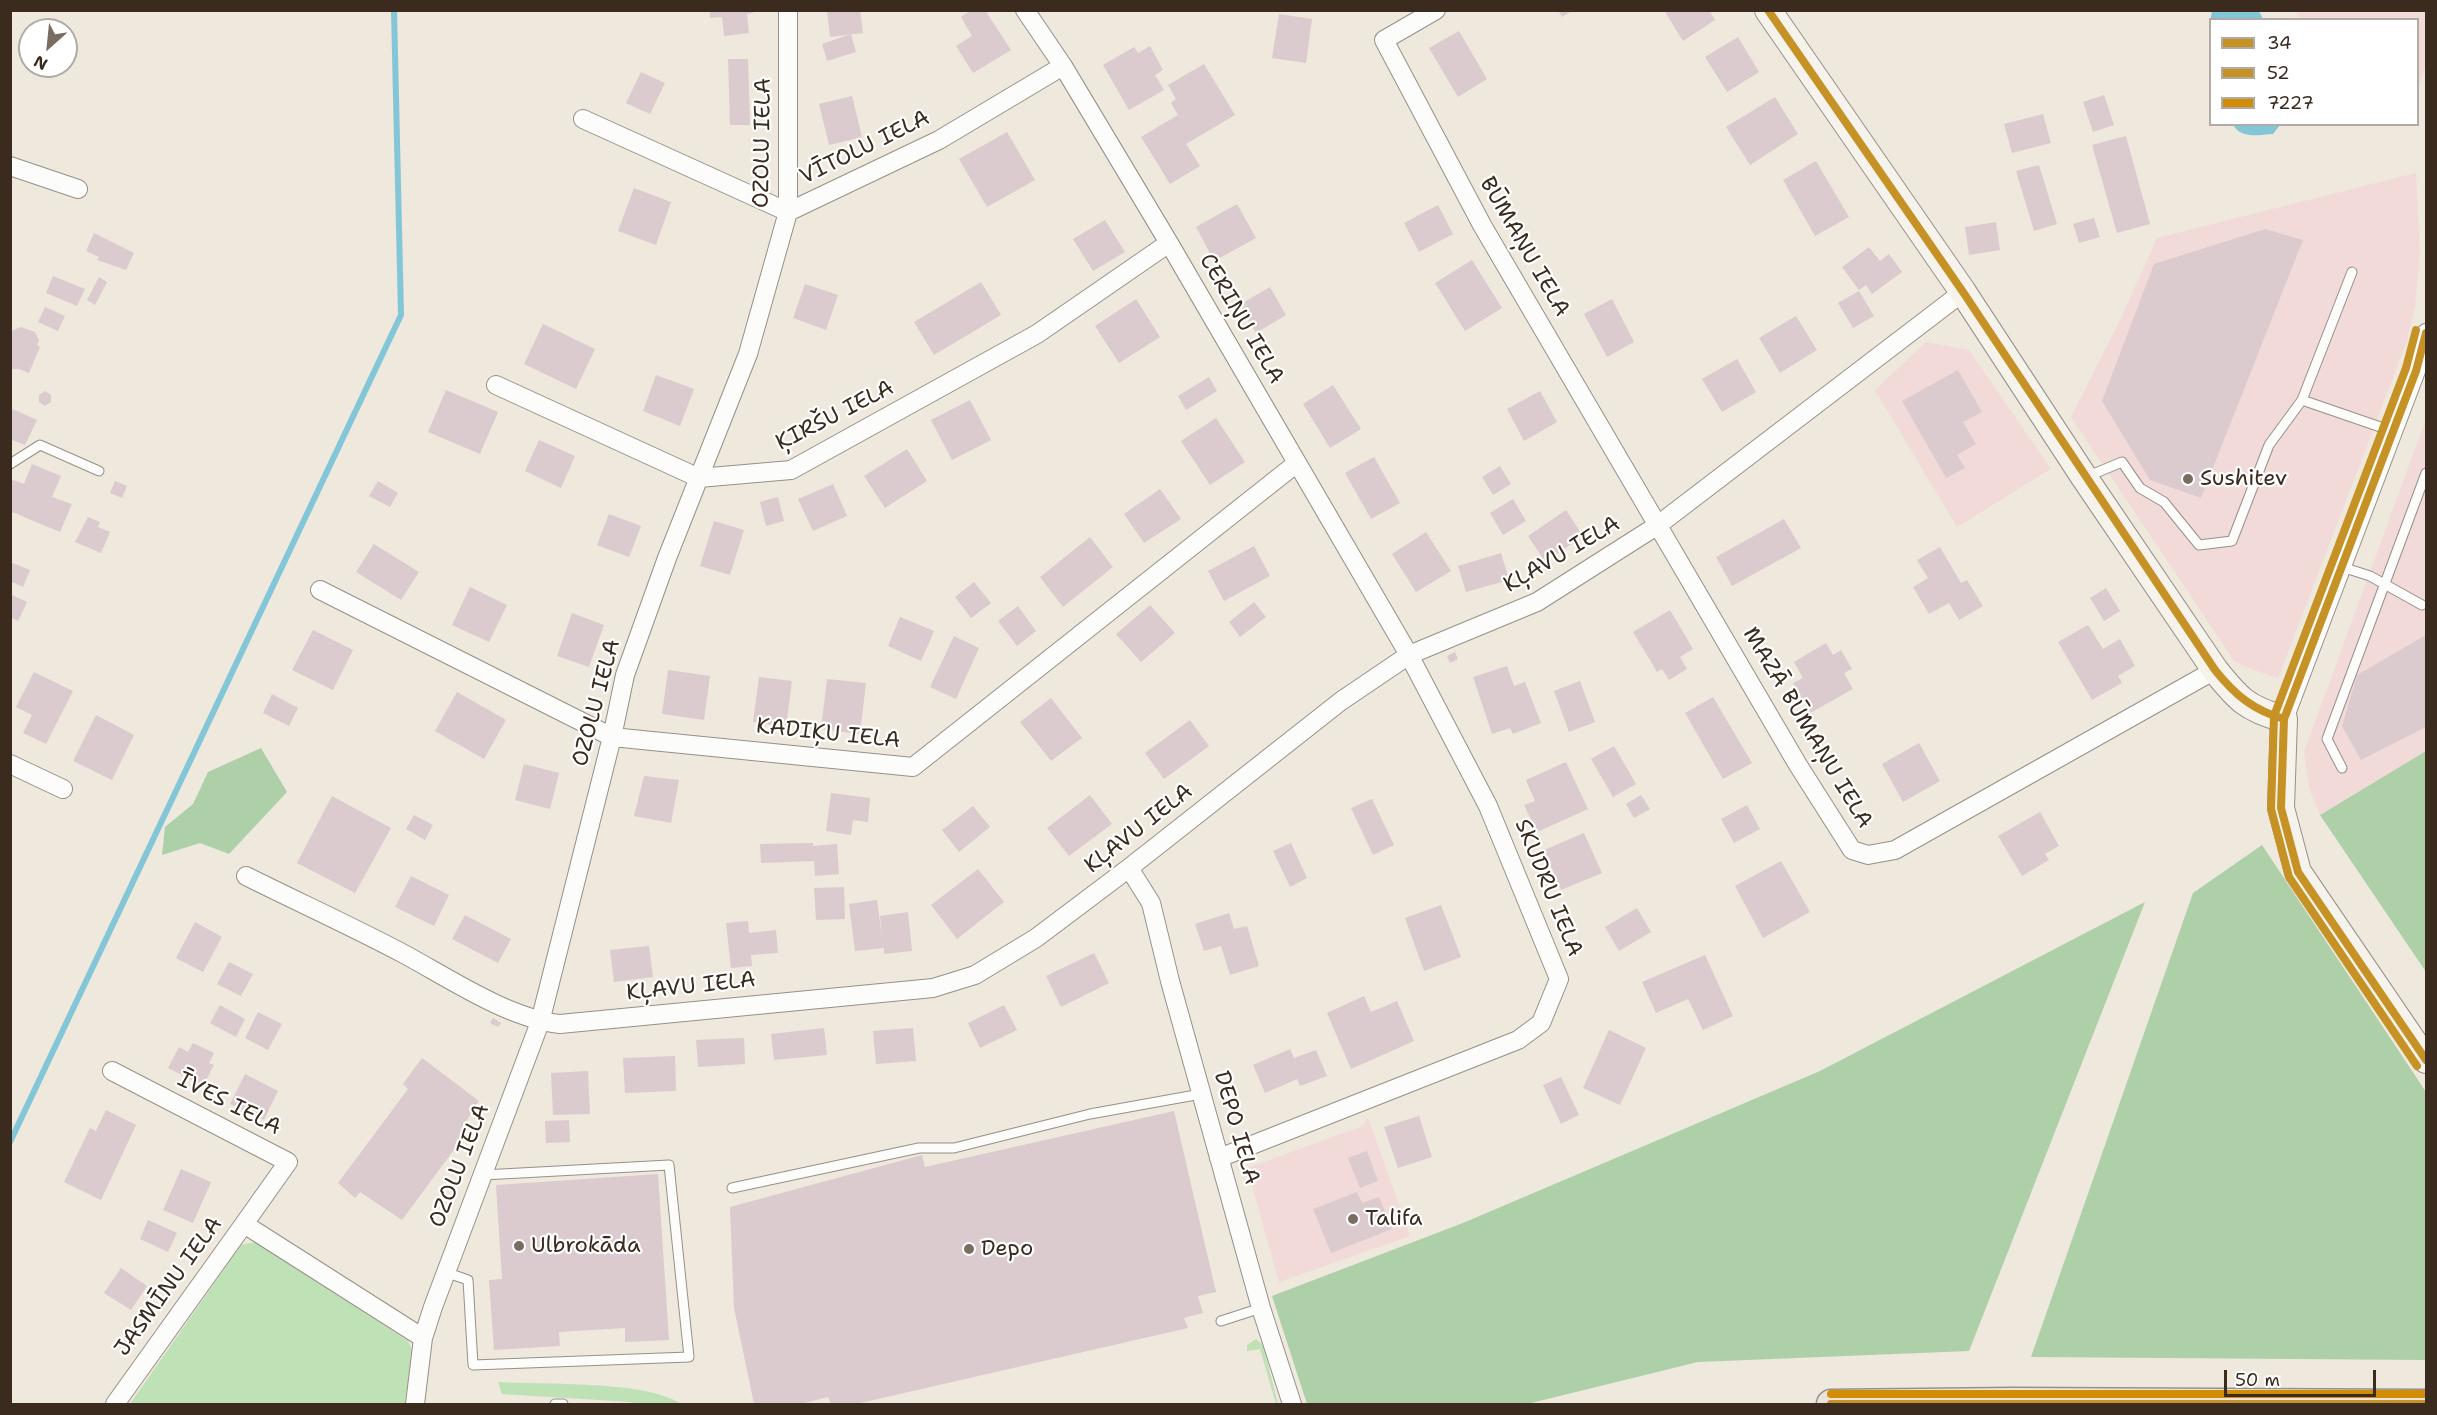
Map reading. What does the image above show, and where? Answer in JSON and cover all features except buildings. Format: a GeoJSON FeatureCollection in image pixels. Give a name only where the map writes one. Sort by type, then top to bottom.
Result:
{"type":"FeatureCollection","features":[{"type":"Feature","properties":{"kind":"main road"},"geometry":{"type":"LineString","coordinates":[[1831,1404],[2013,1402],[2427,1404]]}},
{"type":"Feature","properties":{"kind":"street","name":"OZOLU IELA"},"geometry":{"type":"LineString","coordinates":[[415,1404],[423,1338],[445,1272],[540,1022],[612,737],[625,675],[667,558],[748,354],[788,212],[788,10]]}},
{"type":"Feature","properties":{"kind":"street","name":"CERIŅU IELA"},"geometry":{"type":"LineString","coordinates":[[1025,10],[1063,66],[1169,243],[1409,655]]}},
{"type":"Feature","properties":{"kind":"street","name":"BŪMAŅU IELA"},"geometry":{"type":"LineString","coordinates":[[1436,10],[1384,40],[1482,225],[1658,525]]}},
{"type":"Feature","properties":{"kind":"street"},"geometry":{"type":"LineString","coordinates":[[1768,10],[1963,292],[2084,477],[2215,670],[2239,699],[2264,713],[2284,719]]}},
{"type":"Feature","properties":{"kind":"street","name":"VĪTOLU IELA"},"geometry":{"type":"LineString","coordinates":[[583,119],[788,212],[939,140],[1063,66]]}},
{"type":"Feature","properties":{"kind":"street"},"geometry":{"type":"LineString","coordinates":[[10,166],[78,189]]}},
{"type":"Feature","properties":{"kind":"street","name":"ĶIRŠU IELA"},"geometry":{"type":"LineString","coordinates":[[496,385],[699,478],[791,470],[1037,334],[1169,243]]}},
{"type":"Feature","properties":{"kind":"street","name":"KĻAVU IELA"},"geometry":{"type":"LineString","coordinates":[[246,876],[370,936],[505,1007],[540,1022],[560,1024],[933,988],[975,975],[1026,944],[1129,868],[1341,701],[1409,655],[1537,602],[1658,525],[1963,292]]}},
{"type":"Feature","properties":{"kind":"street"},"geometry":{"type":"LineString","coordinates":[[2427,333],[2416,371],[2284,719],[2281,808],[2298,873],[2427,1060]]}},
{"type":"Feature","properties":{"kind":"street","name":"KADIĶU IELA"},"geometry":{"type":"LineString","coordinates":[[320,590],[612,737],[913,767],[1297,463]]}},
{"type":"Feature","properties":{"kind":"street","name":"MAZĀ BŪMAŅU IELA"},"geometry":{"type":"LineString","coordinates":[[1658,525],[1836,826],[1852,849],[1868,855],[1895,850],[2215,670]]}},
{"type":"Feature","properties":{"kind":"street","name":"SKUDRU IELA"},"geometry":{"type":"LineString","coordinates":[[1219,1158],[1518,1040],[1541,1023],[1551,1002],[1559,979],[1488,806],[1409,655]]}},
{"type":"Feature","properties":{"kind":"street"},"geometry":{"type":"LineString","coordinates":[[10,764],[63,789]]}},
{"type":"Feature","properties":{"kind":"street","name":"DEPO IELA"},"geometry":{"type":"LineString","coordinates":[[1129,868],[1151,903],[1261,1308],[1292,1404]]}},
{"type":"Feature","properties":{"kind":"street","name":"ĪVES IELA"},"geometry":{"type":"LineString","coordinates":[[112,1071],[288,1162],[244,1224]]}},
{"type":"Feature","properties":{"kind":"street","name":"JASMĪNU IELA"},"geometry":{"type":"LineString","coordinates":[[115,1404],[244,1224],[423,1338]]}},
{"type":"Feature","properties":{"kind":"lane"},"geometry":{"type":"LineString","coordinates":[[2084,477],[2122,462],[2140,488],[2164,502],[2199,544],[2232,541],[2269,445],[2302,400],[2352,272]]}},
{"type":"Feature","properties":{"kind":"lane"},"geometry":{"type":"LineString","coordinates":[[2302,400],[2392,431]]}},
{"type":"Feature","properties":{"kind":"lane"},"geometry":{"type":"LineString","coordinates":[[10,464],[40,445],[99,471]]}},
{"type":"Feature","properties":{"kind":"lane"},"geometry":{"type":"LineString","coordinates":[[2342,768],[2326,739],[2427,473]]}},
{"type":"Feature","properties":{"kind":"lane"},"geometry":{"type":"LineString","coordinates":[[2342,567],[2384,584],[2422,605]]}},
{"type":"Feature","properties":{"kind":"lane"},"geometry":{"type":"LineString","coordinates":[[732,1188],[919,1148],[954,1148],[1090,1114],[1202,1095]]}},
{"type":"Feature","properties":{"kind":"lane"},"geometry":{"type":"LineString","coordinates":[[445,1272],[468,1280],[473,1365],[689,1357],[669,1165],[483,1175]]}},
{"type":"Feature","properties":{"kind":"lane"},"geometry":{"type":"LineString","coordinates":[[1221,1321],[1261,1308]]}},
{"type":"Feature","properties":{"kind":"lane"},"geometry":{"type":"LineString","coordinates":[[555,1404],[563,1404]]}},
{"type":"Feature","properties":{"kind":"shaded area"},"geometry":{"type":"Polygon","coordinates":[[[2296,11],[2426,11],[2426,65],[2419,87],[2419,18],[2300,18],[2296,11]]]}},
{"type":"Feature","properties":{"kind":"shaded area"},"geometry":{"type":"Polygon","coordinates":[[[2416,173],[2420,254],[2415,307],[2407,341],[2278,679],[2235,662],[2071,417],[2121,318],[2157,238],[2416,173]]]}},
{"type":"Feature","properties":{"kind":"shaded area"},"geometry":{"type":"Polygon","coordinates":[[[1926,342],[1969,350],[2051,469],[1957,527],[1875,390],[1926,342]]]}},
{"type":"Feature","properties":{"kind":"shaded area"},"geometry":{"type":"Polygon","coordinates":[[[2426,419],[2426,751],[2320,815],[2309,788],[2304,752],[2426,419]]]}},
{"type":"Feature","properties":{"kind":"shaded area"},"geometry":{"type":"Polygon","coordinates":[[[1368,1118],[1410,1236],[1279,1282],[1247,1168],[1363,1126],[1368,1118]]]}},
{"type":"Feature","properties":{"kind":"green space"},"geometry":{"type":"Polygon","coordinates":[[[261,748],[287,792],[229,854],[200,843],[162,855],[165,827],[193,804],[208,772],[261,748]]]}},
{"type":"Feature","properties":{"kind":"green space"},"geometry":{"type":"Polygon","coordinates":[[[2426,751],[2426,972],[2320,815],[2426,751]]]}},
{"type":"Feature","properties":{"kind":"green space"},"geometry":{"type":"Polygon","coordinates":[[[2262,845],[2426,1092],[2426,1360],[2031,1357],[2193,893],[2262,845]]]}},
{"type":"Feature","properties":{"kind":"green space"},"geometry":{"type":"Polygon","coordinates":[[[2145,902],[1969,1351],[1698,1362],[1527,1404],[1307,1404],[1272,1296],[1463,1223],[1820,1071],[2145,902]]]}},
{"type":"Feature","properties":{"kind":"green space"},"geometry":{"type":"Polygon","coordinates":[[[255,1242],[408,1341],[412,1350],[405,1404],[130,1404],[241,1245],[255,1242]]]}},
{"type":"Feature","properties":{"kind":"green space"},"geometry":{"type":"Polygon","coordinates":[[[1256,1339],[1263,1345],[1278,1404],[1276,1404],[1260,1349],[1247,1351],[1247,1345],[1256,1339]]]}},
{"type":"Feature","properties":{"kind":"green space"},"geometry":{"type":"Polygon","coordinates":[[[498,1382],[619,1387],[665,1396],[681,1404],[636,1404],[502,1394],[498,1382]]]}},
{"type":"Feature","properties":{"kind":"water"},"geometry":{"type":"Polygon","coordinates":[[[2212,11],[2259,11],[2262,18],[2210,18],[2212,11]]]}},
{"type":"Feature","properties":{"kind":"water"},"geometry":{"type":"Polygon","coordinates":[[[2234,126],[2279,126],[2273,134],[2246,134],[2234,126]]]}},
{"type":"Feature","properties":{"kind":"waterway"},"geometry":{"type":"LineString","coordinates":[[10,1142],[401,315],[394,10]]}},
{"type":"Feature","properties":{"kind":"transit line","name":"34"},"geometry":{"type":"LineString","coordinates":[[1768,10],[1963,292],[2215,670],[2245,701],[2284,719]]}},
{"type":"Feature","properties":{"kind":"transit line","name":"52"},"geometry":{"type":"LineString","coordinates":[[2416,330],[2406,368],[2274,716],[2271,809],[2289,877],[2417,1066]]}},
{"type":"Feature","properties":{"kind":"transit line","name":"34"},"geometry":{"type":"LineString","coordinates":[[2426,333],[2416,371],[2284,719],[2281,808],[2298,872],[2426,1060]]}},
{"type":"Feature","properties":{"kind":"transit line","name":"7227"},"geometry":{"type":"LineString","coordinates":[[1831,1394],[2426,1394]]}},
{"type":"Feature","properties":{"kind":"transit line","name":"34"},"geometry":{"type":"LineString","coordinates":[[1831,1404],[2426,1404]]}},
{"type":"Feature","properties":{"kind":"place","name":"Sushitev"},"geometry":{"type":"Point","coordinates":[2188,479]}},
{"type":"Feature","properties":{"kind":"place","name":"Talifa"},"geometry":{"type":"Point","coordinates":[1353,1219]}},
{"type":"Feature","properties":{"kind":"place","name":"Ulbrokāda"},"geometry":{"type":"Point","coordinates":[519,1246]}},
{"type":"Feature","properties":{"kind":"place","name":"Depo"},"geometry":{"type":"Point","coordinates":[969,1249]}}]}
